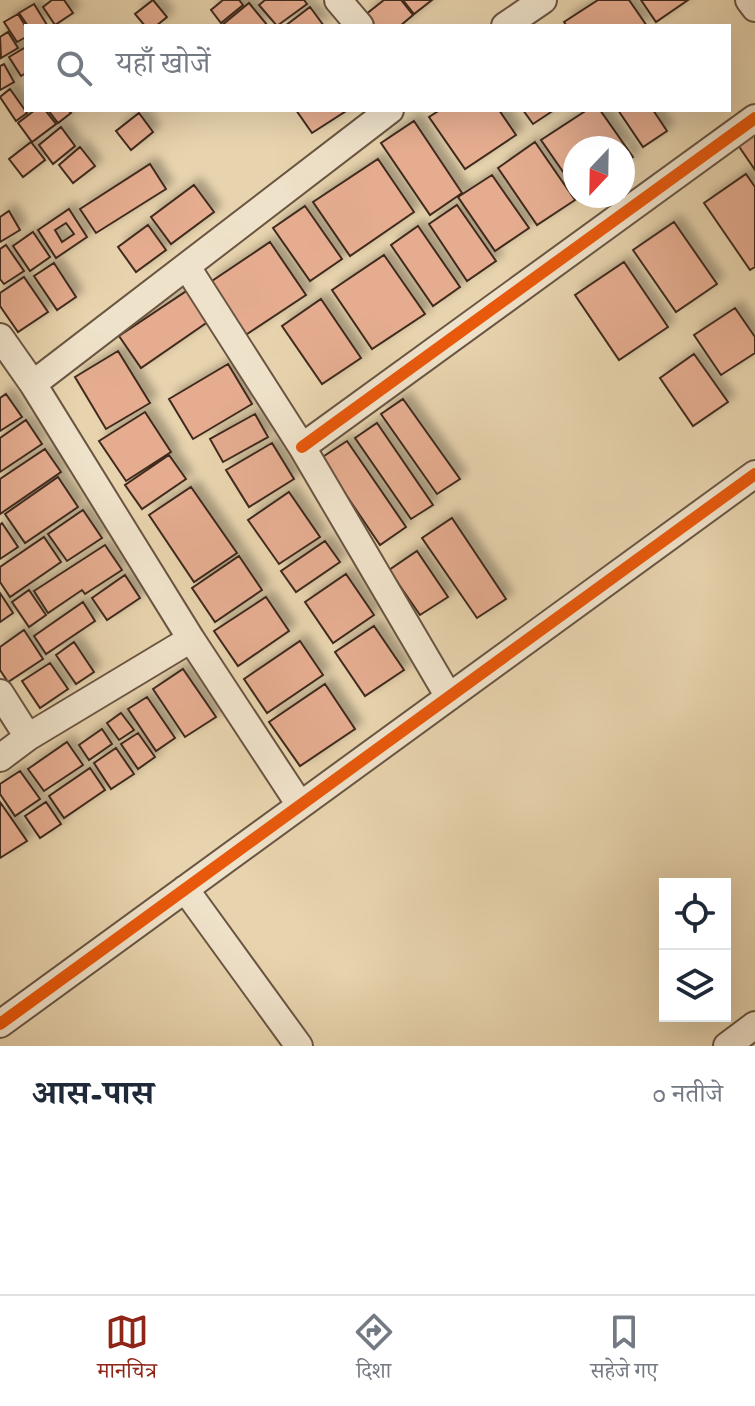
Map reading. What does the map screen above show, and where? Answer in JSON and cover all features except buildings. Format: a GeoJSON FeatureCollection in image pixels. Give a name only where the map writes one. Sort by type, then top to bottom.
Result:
{"type":"FeatureCollection","features":[{"type":"Feature","properties":{"kind":"street"},"geometry":{"type":"LineString","coordinates":[[338,0],[358,24]]}},
{"type":"Feature","properties":{"kind":"street"},"geometry":{"type":"LineString","coordinates":[[508,24],[543,0]]}},
{"type":"Feature","properties":{"kind":"street"},"geometry":{"type":"LineString","coordinates":[[749,0],[755,8]]}},
{"type":"Feature","properties":{"kind":"street"},"geometry":{"type":"LineString","coordinates":[[33,384],[387,112]]}},
{"type":"Feature","properties":{"kind":"street"},"geometry":{"type":"LineString","coordinates":[[302,447],[755,118]]}},
{"type":"Feature","properties":{"kind":"street"},"geometry":{"type":"LineString","coordinates":[[187,267],[302,447],[449,697]]}},
{"type":"Feature","properties":{"kind":"street"},"geometry":{"type":"LineString","coordinates":[[0,337],[33,384],[191,639],[300,805]]}},
{"type":"Feature","properties":{"kind":"street"},"geometry":{"type":"LineString","coordinates":[[0,1024],[755,474]]}},
{"type":"Feature","properties":{"kind":"street"},"geometry":{"type":"LineString","coordinates":[[0,758],[28,737],[191,639]]}},
{"type":"Feature","properties":{"kind":"street"},"geometry":{"type":"LineString","coordinates":[[0,693],[28,737]]}},
{"type":"Feature","properties":{"kind":"street"},"geometry":{"type":"LineString","coordinates":[[185,889],[299,1046]]}},
{"type":"Feature","properties":{"kind":"street"},"geometry":{"type":"LineString","coordinates":[[727,1046],[755,1025]]}},
{"type":"Feature","properties":{"kind":"cycle path"},"geometry":{"type":"LineString","coordinates":[[302,447],[755,118]]}},
{"type":"Feature","properties":{"kind":"cycle path"},"geometry":{"type":"LineString","coordinates":[[0,1024],[755,474]]}}]}
